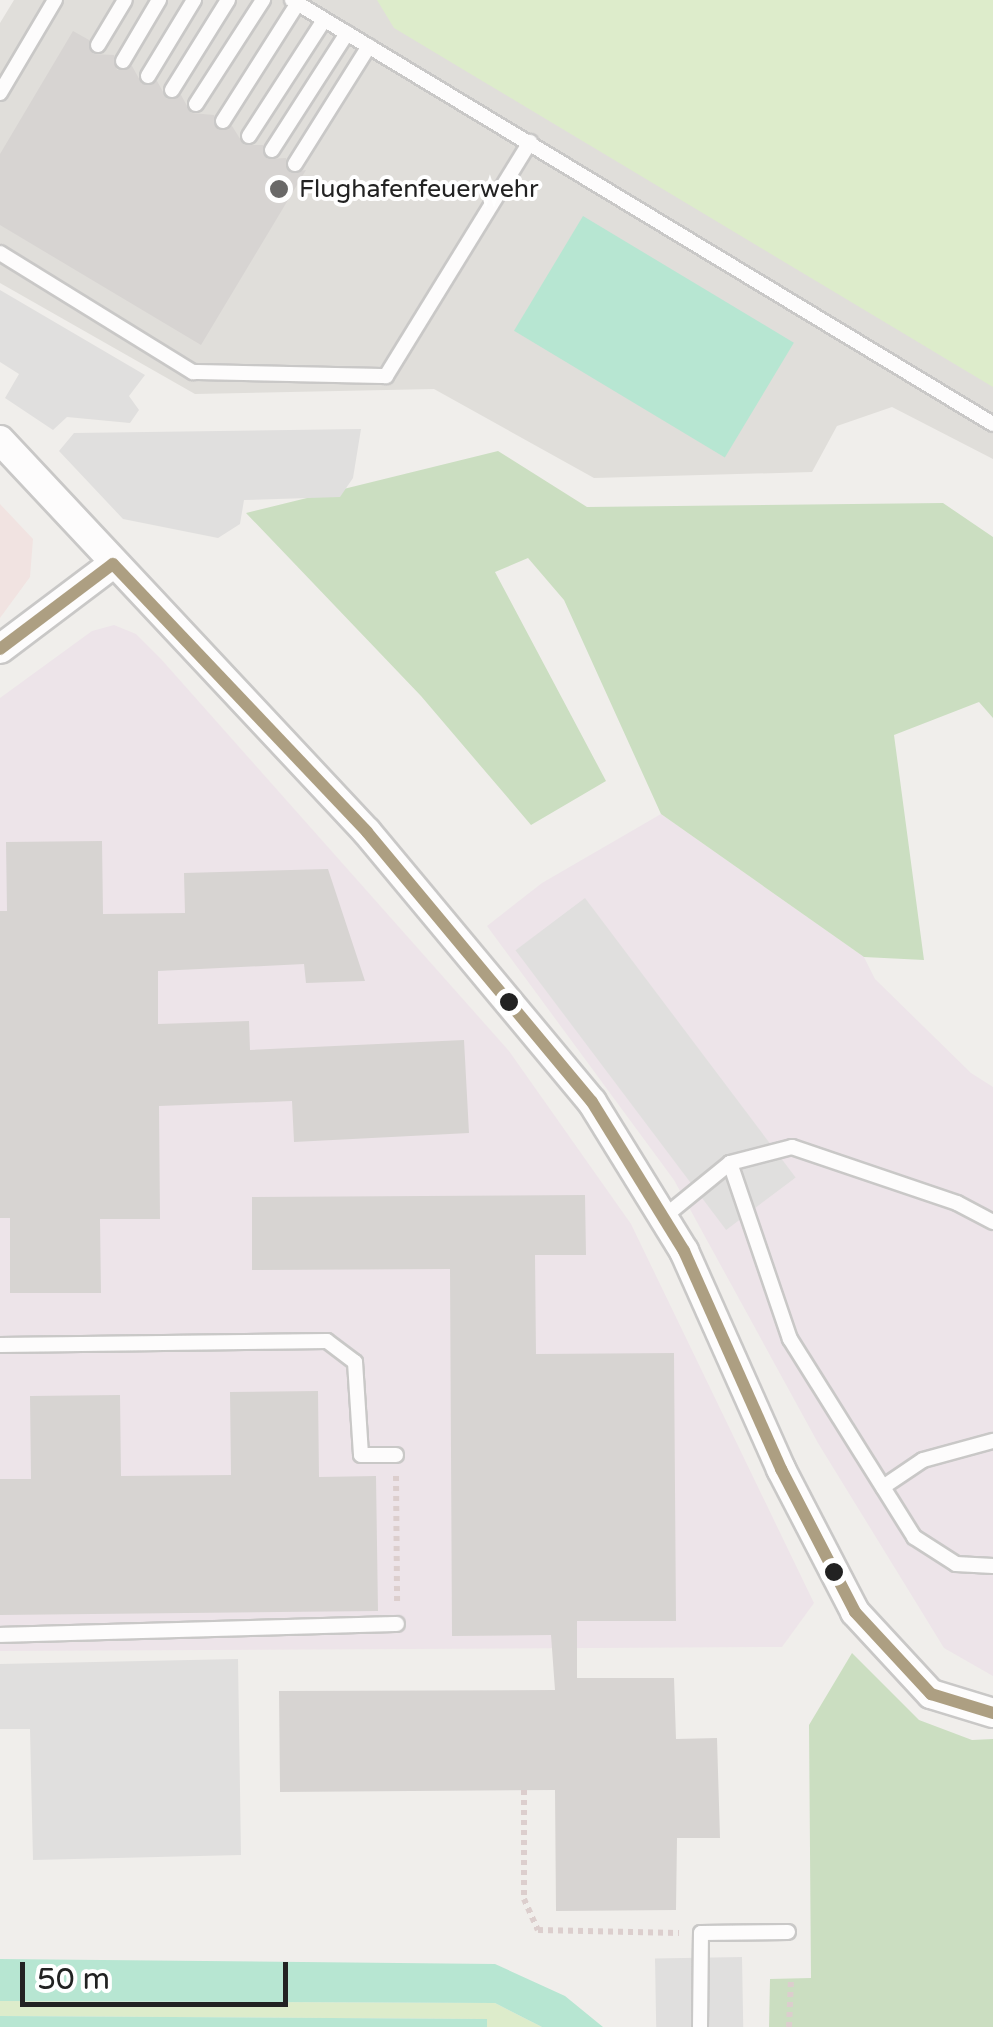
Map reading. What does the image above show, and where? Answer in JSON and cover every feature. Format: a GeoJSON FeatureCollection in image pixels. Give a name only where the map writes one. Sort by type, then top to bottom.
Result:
{"type":"FeatureCollection","features":[{"type":"Feature","properties":{"kind":"street"},"geometry":{"type":"LineString","coordinates":[[0,440],[367,832],[592,1102],[665,1216],[855,1612],[931,1694],[993,1713]]}},
{"type":"Feature","properties":{"kind":"street"},"geometry":{"type":"LineString","coordinates":[[0,649],[113,564]]}},
{"type":"Feature","properties":{"kind":"lane"},"geometry":{"type":"LineString","coordinates":[[0,93],[55,0]]}},
{"type":"Feature","properties":{"kind":"lane"},"geometry":{"type":"LineString","coordinates":[[98,46],[125,0]]}},
{"type":"Feature","properties":{"kind":"lane"},"geometry":{"type":"LineString","coordinates":[[122,60],[159,0]]}},
{"type":"Feature","properties":{"kind":"lane"},"geometry":{"type":"LineString","coordinates":[[148,76],[194,0]]}},
{"type":"Feature","properties":{"kind":"lane"},"geometry":{"type":"LineString","coordinates":[[172,90],[228,0]]}},
{"type":"Feature","properties":{"kind":"lane"},"geometry":{"type":"LineString","coordinates":[[196,104],[262,0]]}},
{"type":"Feature","properties":{"kind":"lane"},"geometry":{"type":"LineString","coordinates":[[223,120],[295,2],[993,424]]}},
{"type":"Feature","properties":{"kind":"lane"},"geometry":{"type":"LineString","coordinates":[[248,136],[324,20]]}},
{"type":"Feature","properties":{"kind":"lane"},"geometry":{"type":"LineString","coordinates":[[272,150],[347,33]]}},
{"type":"Feature","properties":{"kind":"lane"},"geometry":{"type":"LineString","coordinates":[[295,164],[369,46]]}},
{"type":"Feature","properties":{"kind":"lane"},"geometry":{"type":"LineString","coordinates":[[0,253],[193,372],[386,376],[530,142]]}},
{"type":"Feature","properties":{"kind":"lane"},"geometry":{"type":"LineString","coordinates":[[665,1216],[730,1163],[792,1147],[957,1203],[993,1222]]}},
{"type":"Feature","properties":{"kind":"lane"},"geometry":{"type":"LineString","coordinates":[[730,1163],[790,1340],[914,1537],[956,1564],[993,1566]]}},
{"type":"Feature","properties":{"kind":"lane"},"geometry":{"type":"LineString","coordinates":[[0,1345],[327,1341],[355,1362],[361,1455],[396,1455]]}},
{"type":"Feature","properties":{"kind":"lane"},"geometry":{"type":"LineString","coordinates":[[883,1487],[923,1460],[993,1442]]}},
{"type":"Feature","properties":{"kind":"lane"},"geometry":{"type":"LineString","coordinates":[[0,1635],[396,1624]]}},
{"type":"Feature","properties":{"kind":"lane"},"geometry":{"type":"LineString","coordinates":[[700,2027],[700,1933],[788,1932]]}},
{"type":"Feature","properties":{"kind":"path"},"geometry":{"type":"LineString","coordinates":[[396,1455],[396,1624]]}},
{"type":"Feature","properties":{"kind":"path"},"geometry":{"type":"LineString","coordinates":[[524,1790],[524,1898],[538,1930],[700,1933]]}},
{"type":"Feature","properties":{"kind":"path"},"geometry":{"type":"LineString","coordinates":[[789,2027],[791,1979]]}},
{"type":"Feature","properties":{"kind":"shaded area"},"geometry":{"type":"Polygon","coordinates":[[[14,0],[993,0],[993,459],[892,407],[837,426],[812,472],[594,478],[434,389],[195,394],[0,283],[0,23],[14,0]]]}},
{"type":"Feature","properties":{"kind":"shaded area"},"geometry":{"type":"Polygon","coordinates":[[[0,290],[145,375],[129,396],[139,410],[130,423],[67,417],[53,430],[5,398],[19,374],[0,362],[0,290]]]}},
{"type":"Feature","properties":{"kind":"shaded area"},"geometry":{"type":"Polygon","coordinates":[[[361,429],[353,478],[340,497],[244,500],[240,524],[218,538],[123,519],[59,451],[74,433],[361,429]]]}},
{"type":"Feature","properties":{"kind":"shaded area"},"geometry":{"type":"Polygon","coordinates":[[[0,504],[33,539],[30,577],[0,618],[0,504]]]}},
{"type":"Feature","properties":{"kind":"shaded area"},"geometry":{"type":"Polygon","coordinates":[[[114,625],[136,634],[161,659],[509,1051],[631,1224],[814,1603],[782,1647],[0,1651],[0,698],[92,631],[114,625]]]}},
{"type":"Feature","properties":{"kind":"shaded area"},"geometry":{"type":"Polygon","coordinates":[[[661,814],[864,957],[875,979],[971,1073],[993,1087],[993,1676],[944,1648],[818,1443],[674,1180],[487,926],[542,883],[661,814]]]}},
{"type":"Feature","properties":{"kind":"shaded area"},"geometry":{"type":"Polygon","coordinates":[[[585,898],[796,1178],[726,1230],[516,950],[585,898]]]}},
{"type":"Feature","properties":{"kind":"shaded area"},"geometry":{"type":"Polygon","coordinates":[[[238,1659],[241,1855],[33,1860],[30,1729],[0,1729],[0,1664],[238,1659]]]}},
{"type":"Feature","properties":{"kind":"shaded area"},"geometry":{"type":"Polygon","coordinates":[[[742,1957],[743,2027],[656,2027],[655,1959],[742,1957]]]}},
{"type":"Feature","properties":{"kind":"green space"},"geometry":{"type":"Polygon","coordinates":[[[377,0],[993,0],[993,387],[394,28],[377,0]]]}},
{"type":"Feature","properties":{"kind":"green space"},"geometry":{"type":"Polygon","coordinates":[[[583,216],[794,343],[725,458],[514,331],[583,216]]]}},
{"type":"Feature","properties":{"kind":"green space"},"geometry":{"type":"Polygon","coordinates":[[[498,451],[587,507],[943,503],[993,537],[993,718],[979,702],[894,735],[924,960],[864,957],[661,814],[564,600],[528,558],[495,572],[606,781],[531,825],[421,696],[246,513],[498,451]]]}},
{"type":"Feature","properties":{"kind":"green space"},"geometry":{"type":"Polygon","coordinates":[[[852,1653],[919,1720],[972,1740],[993,1739],[993,2027],[769,2027],[770,1979],[811,1978],[809,1725],[852,1653]]]}},
{"type":"Feature","properties":{"kind":"green space"},"geometry":{"type":"Polygon","coordinates":[[[0,1959],[495,1964],[565,1996],[603,2027],[542,2027],[495,2003],[0,2001],[0,1959]]]}},
{"type":"Feature","properties":{"kind":"green space"},"geometry":{"type":"Polygon","coordinates":[[[0,2001],[495,2003],[542,2027],[487,2027],[486,2019],[0,2016],[0,2001]]]}},
{"type":"Feature","properties":{"kind":"green space"},"geometry":{"type":"Polygon","coordinates":[[[0,2016],[487,2019],[487,2027],[0,2027],[0,2016]]]}},
{"type":"Feature","properties":{"kind":"building"},"geometry":{"type":"Polygon","coordinates":[[[73,31],[89,40],[93,54],[114,55],[117,70],[132,66],[142,84],[157,81],[167,99],[181,95],[191,113],[214,115],[218,130],[232,126],[244,145],[263,145],[267,159],[286,158],[290,173],[306,170],[201,345],[0,225],[0,154],[73,31]]]}},
{"type":"Feature","properties":{"kind":"building"},"geometry":{"type":"Polygon","coordinates":[[[102,841],[103,914],[185,913],[184,873],[328,869],[365,981],[306,983],[304,964],[158,971],[158,1024],[249,1021],[250,1050],[464,1040],[469,1133],[294,1142],[292,1101],[159,1106],[160,1219],[100,1219],[101,1293],[10,1293],[10,1218],[0,1218],[0,911],[7,911],[6,842],[102,841]]]}},
{"type":"Feature","properties":{"kind":"building"},"geometry":{"type":"Polygon","coordinates":[[[585,1195],[586,1255],[535,1255],[536,1354],[674,1353],[676,1621],[577,1621],[577,1678],[674,1678],[676,1739],[717,1738],[720,1838],[677,1838],[676,1910],[556,1911],[555,1790],[280,1792],[279,1691],[555,1690],[551,1635],[452,1636],[450,1269],[252,1270],[252,1197],[585,1195]]]}},
{"type":"Feature","properties":{"kind":"building"},"geometry":{"type":"Polygon","coordinates":[[[318,1391],[319,1477],[376,1476],[378,1611],[0,1615],[0,1479],[31,1479],[30,1396],[120,1395],[121,1476],[231,1475],[230,1392],[318,1391]]]}},
{"type":"Feature","properties":{"kind":"transit line"},"geometry":{"type":"LineString","coordinates":[[113,564],[367,832],[592,1102],[684,1251],[781,1469],[855,1612],[931,1694],[993,1713]]}},
{"type":"Feature","properties":{"kind":"transit line"},"geometry":{"type":"LineString","coordinates":[[0,649],[113,564]]}},
{"type":"Feature","properties":{"kind":"place","name":"Flughafenfeuerwehr"},"geometry":{"type":"Point","coordinates":[279,189]}}]}
